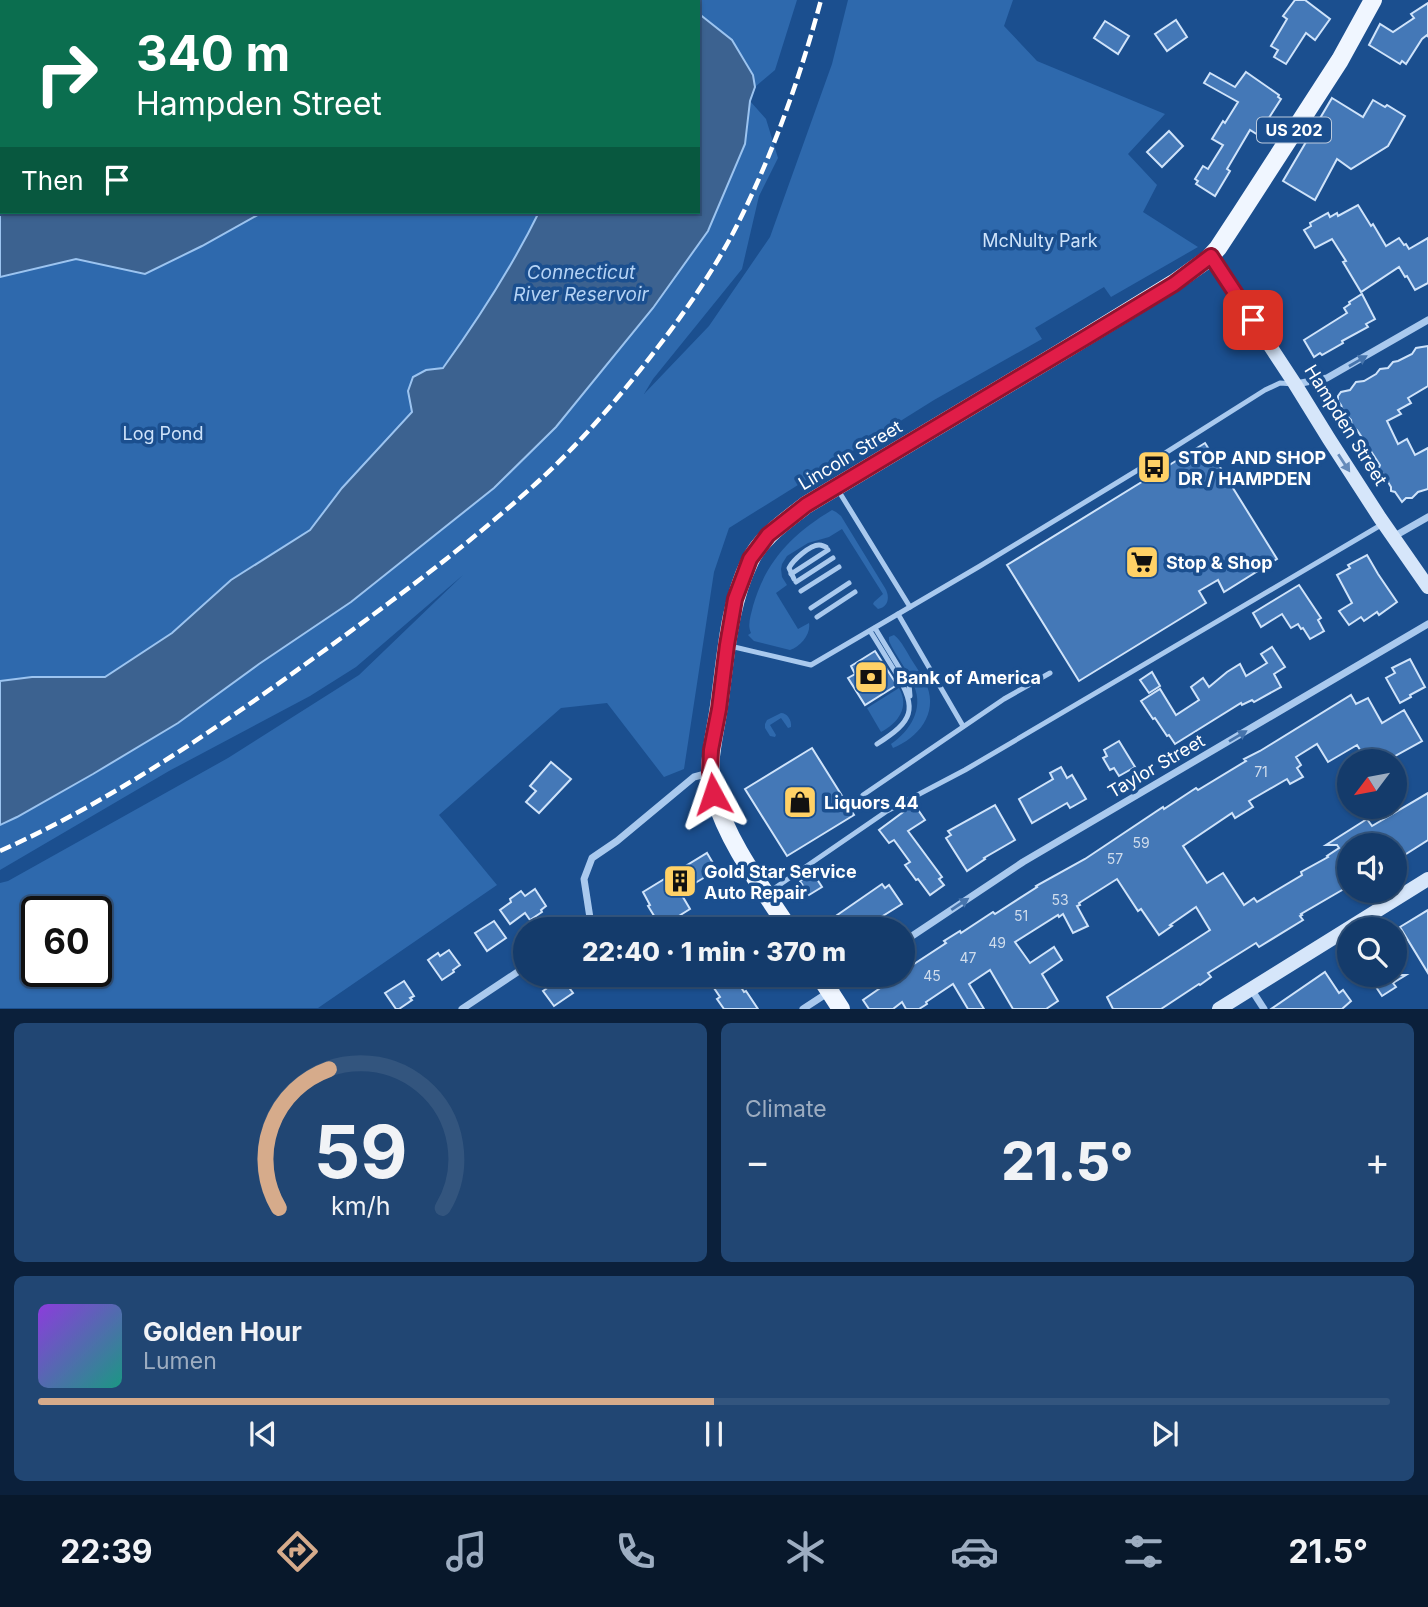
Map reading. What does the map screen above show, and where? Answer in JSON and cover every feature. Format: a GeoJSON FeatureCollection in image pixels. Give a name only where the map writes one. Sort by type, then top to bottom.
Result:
{"type":"FeatureCollection","features":[{"type":"Feature","properties":{"kind":"main road","name":"US 202"},"geometry":{"type":"LineString","coordinates":[[1211,256],[1340,60],[1373,0]]}},
{"type":"Feature","properties":{"kind":"main road","name":"Hampden Street"},"geometry":{"type":"LineString","coordinates":[[1211,256],[1383,523],[1428,587]]}},
{"type":"Feature","properties":{"kind":"main road","name":"Lincoln Street"},"geometry":{"type":"LineString","coordinates":[[781,917],[726,828],[713,794],[710,772],[711,750],[735,599],[750,559],[768,535],[806,505],[1152,297],[1211,256]]}},
{"type":"Feature","properties":{"kind":"main road"},"geometry":{"type":"LineString","coordinates":[[1219,1009],[1428,879]]}},
{"type":"Feature","properties":{"kind":"main road"},"geometry":{"type":"LineString","coordinates":[[826,987],[841,1009]]}},
{"type":"Feature","properties":{"kind":"street"},"geometry":{"type":"LineString","coordinates":[[1295,384],[1327,379],[1428,320]]}},
{"type":"Feature","properties":{"kind":"street"},"geometry":{"type":"LineString","coordinates":[[1393,537],[1428,517]]}},
{"type":"Feature","properties":{"kind":"street","name":"Taylor Street"},"geometry":{"type":"LineString","coordinates":[[915,934],[1023,862],[1428,624]]}},
{"type":"Feature","properties":{"kind":"street"},"geometry":{"type":"LineString","coordinates":[[590,917],[584,878],[592,858],[617,841],[694,777],[710,772]]}},
{"type":"Feature","properties":{"kind":"street"},"geometry":{"type":"LineString","coordinates":[[462,1009],[513,975]]}},
{"type":"Feature","properties":{"kind":"street"},"geometry":{"type":"LineString","coordinates":[[803,1009],[837,987]]}},
{"type":"Feature","properties":{"kind":"street"},"geometry":{"type":"LineString","coordinates":[[1251,989],[1264,1009]]}},
{"type":"Feature","properties":{"kind":"lane"},"geometry":{"type":"LineString","coordinates":[[727,645],[811,666],[932,596],[1265,390],[1280,383],[1295,384]]}},
{"type":"Feature","properties":{"kind":"lane"},"geometry":{"type":"LineString","coordinates":[[836,487],[910,607]]}},
{"type":"Feature","properties":{"kind":"lane"},"geometry":{"type":"LineString","coordinates":[[766,894],[887,811],[975,764],[1383,523]]}},
{"type":"Feature","properties":{"kind":"lane"},"geometry":{"type":"LineString","coordinates":[[816,545],[827,548],[794,578],[789,568],[795,558],[816,545]]}},
{"type":"Feature","properties":{"kind":"lane"},"geometry":{"type":"LineString","coordinates":[[794,578],[833,558]]}},
{"type":"Feature","properties":{"kind":"lane"},"geometry":{"type":"LineString","coordinates":[[802,591],[839,567]]}},
{"type":"Feature","properties":{"kind":"lane"},"geometry":{"type":"LineString","coordinates":[[811,608],[849,583]]}},
{"type":"Feature","properties":{"kind":"lane"},"geometry":{"type":"LineString","coordinates":[[817,617],[855,592]]}},
{"type":"Feature","properties":{"kind":"lane"},"geometry":{"type":"LineString","coordinates":[[898,614],[963,726]]}},
{"type":"Feature","properties":{"kind":"lane"},"geometry":{"type":"LineString","coordinates":[[873,630],[910,703],[909,713],[903,723],[894,733],[877,744]]}},
{"type":"Feature","properties":{"kind":"lane"},"geometry":{"type":"LineString","coordinates":[[863,795],[1004,699],[1050,673]]}},
{"type":"Feature","properties":{"kind":"green space"},"geometry":{"type":"Polygon","coordinates":[[[700,0],[797,0],[775,70],[755,87],[748,64],[726,37],[700,15],[700,0]]]}},
{"type":"Feature","properties":{"kind":"green space","name":"McNulty Park"},"geometry":{"type":"Polygon","coordinates":[[[848,0],[1013,0],[1004,26],[1037,61],[1165,114],[1128,154],[1157,185],[1143,212],[1198,247],[1111,297],[1104,287],[1035,328],[1042,339],[934,400],[729,528],[714,572],[684,769],[664,777],[607,703],[561,708],[439,815],[497,885],[318,1008],[0,1008],[0,883],[228,758],[359,675],[463,575],[356,667],[310,696],[169,771],[0,870],[0,825],[178,723],[351,602],[494,488],[556,427],[653,308],[708,231],[745,144],[750,101],[766,119],[778,158],[759,196],[742,269],[653,379],[644,394],[709,326],[770,237],[832,64],[848,0]]]}},
{"type":"Feature","properties":{"kind":"green space","name":"Log Pond"},"geometry":{"type":"Polygon","coordinates":[[[259,214],[538,214],[494,292],[443,368],[426,370],[409,391],[412,412],[342,488],[310,530],[231,580],[172,633],[105,678],[32,677],[0,681],[0,277],[76,259],[145,274],[259,214]]]}},
{"type":"Feature","properties":{"kind":"green space"},"geometry":{"type":"Polygon","coordinates":[[[832,510],[841,516],[885,588],[888,594],[886,604],[878,609],[873,604],[883,594],[842,529],[829,537],[808,543],[787,556],[782,564],[782,577],[787,585],[776,593],[798,629],[809,623],[804,639],[790,650],[754,641],[748,635],[751,633],[750,620],[765,575],[793,539],[832,510]]]}},
{"type":"Feature","properties":{"kind":"green space"},"geometry":{"type":"Polygon","coordinates":[[[894,635],[924,680],[930,696],[930,706],[924,724],[918,731],[893,748],[891,744],[904,733],[913,719],[917,703],[911,680],[889,641],[889,637],[894,635]]]}},
{"type":"Feature","properties":{"kind":"green space"},"geometry":{"type":"Polygon","coordinates":[[[899,688],[903,708],[893,724],[881,732],[867,708],[899,688]]]}},
{"type":"Feature","properties":{"kind":"green space"},"geometry":{"type":"Polygon","coordinates":[[[781,713],[789,717],[791,727],[788,728],[781,718],[770,725],[776,735],[770,736],[765,724],[767,720],[781,713]]]}},
{"type":"Feature","properties":{"kind":"water","name":"Connecticut River Reservoir"},"geometry":{"type":"Polygon","coordinates":[[[700,15],[732,40],[753,75],[755,87],[750,101],[745,144],[708,231],[653,308],[556,427],[494,488],[351,602],[178,723],[0,825],[0,681],[32,677],[105,677],[172,633],[231,580],[310,530],[342,488],[412,412],[408,391],[413,377],[426,370],[443,368],[518,253],[538,214],[700,214],[700,15]]]}},
{"type":"Feature","properties":{"kind":"water"},"geometry":{"type":"Polygon","coordinates":[[[0,214],[259,214],[145,274],[76,259],[0,277],[0,214]]]}},
{"type":"Feature","properties":{"kind":"building"},"geometry":{"type":"Polygon","coordinates":[[[1295,0],[1305,0],[1330,19],[1315,40],[1306,33],[1286,64],[1274,57],[1278,50],[1271,46],[1287,19],[1283,16],[1295,0]]]}},
{"type":"Feature","properties":{"kind":"building"},"geometry":{"type":"Polygon","coordinates":[[[1428,3],[1428,37],[1427,35],[1422,39],[1406,64],[1402,61],[1400,64],[1369,45],[1380,24],[1393,32],[1414,18],[1411,14],[1428,3]]]}},
{"type":"Feature","properties":{"kind":"building"},"geometry":{"type":"Polygon","coordinates":[[[1176,20],[1187,37],[1167,51],[1155,34],[1176,20]]]}},
{"type":"Feature","properties":{"kind":"building"},"geometry":{"type":"Polygon","coordinates":[[[1105,21],[1129,36],[1118,54],[1094,38],[1105,21]]]}},
{"type":"Feature","properties":{"kind":"building"},"geometry":{"type":"Polygon","coordinates":[[[1246,72],[1281,99],[1258,135],[1250,130],[1215,196],[1196,184],[1198,181],[1195,179],[1203,166],[1208,169],[1223,145],[1212,139],[1238,102],[1204,83],[1210,73],[1235,87],[1246,72]]]}},
{"type":"Feature","properties":{"kind":"building"},"geometry":{"type":"Polygon","coordinates":[[[1332,98],[1363,117],[1373,100],[1405,116],[1388,146],[1351,169],[1337,159],[1315,200],[1283,181],[1332,98]]]}},
{"type":"Feature","properties":{"kind":"building"},"geometry":{"type":"Polygon","coordinates":[[[1169,131],[1183,146],[1162,167],[1147,152],[1169,131]]]}},
{"type":"Feature","properties":{"kind":"building"},"geometry":{"type":"Polygon","coordinates":[[[1358,205],[1386,246],[1399,238],[1409,249],[1428,238],[1428,283],[1415,290],[1399,267],[1361,292],[1332,239],[1315,248],[1304,230],[1311,226],[1310,223],[1328,213],[1330,217],[1337,213],[1338,216],[1358,205]]]}},
{"type":"Feature","properties":{"kind":"building"},"geometry":{"type":"Polygon","coordinates":[[[1362,294],[1375,319],[1366,324],[1368,327],[1342,341],[1343,343],[1314,357],[1304,340],[1347,313],[1344,308],[1362,294]]]}},
{"type":"Feature","properties":{"kind":"building"},"geometry":{"type":"Polygon","coordinates":[[[1428,346],[1428,386],[1408,398],[1411,403],[1398,410],[1401,414],[1387,421],[1398,444],[1407,439],[1415,455],[1428,448],[1428,489],[1402,502],[1395,492],[1391,491],[1382,472],[1378,470],[1380,465],[1357,430],[1352,427],[1338,396],[1341,392],[1350,390],[1356,382],[1364,381],[1380,369],[1388,368],[1393,362],[1412,354],[1416,348],[1428,346]]]}},
{"type":"Feature","properties":{"kind":"building","name":"Stop & Shop"},"geometry":{"type":"Polygon","coordinates":[[[1205,443],[1277,559],[1224,592],[1218,580],[1199,591],[1206,603],[1079,681],[1007,565],[1205,443]]]}},
{"type":"Feature","properties":{"kind":"building"},"geometry":{"type":"Polygon","coordinates":[[[1367,555],[1397,602],[1379,615],[1377,612],[1364,621],[1361,617],[1349,625],[1339,611],[1352,603],[1337,575],[1350,568],[1348,565],[1367,555]]]}},
{"type":"Feature","properties":{"kind":"building"},"geometry":{"type":"Polygon","coordinates":[[[1299,585],[1321,618],[1318,620],[1324,631],[1310,639],[1298,624],[1291,628],[1282,614],[1261,627],[1253,613],[1299,585]]]}},
{"type":"Feature","properties":{"kind":"building"},"geometry":{"type":"Polygon","coordinates":[[[1272,647],[1285,667],[1274,674],[1281,687],[1254,702],[1252,700],[1242,705],[1241,703],[1175,744],[1141,701],[1160,689],[1176,715],[1199,700],[1191,687],[1203,678],[1209,687],[1240,664],[1246,676],[1267,663],[1261,654],[1272,647]]]}},
{"type":"Feature","properties":{"kind":"building","name":"Bank of America"},"geometry":{"type":"Polygon","coordinates":[[[875,651],[897,685],[865,705],[848,678],[855,674],[851,666],[875,651]]]}},
{"type":"Feature","properties":{"kind":"building"},"geometry":{"type":"Polygon","coordinates":[[[1410,659],[1425,687],[1400,703],[1386,678],[1395,673],[1392,668],[1410,659]]]}},
{"type":"Feature","properties":{"kind":"building"},"geometry":{"type":"Polygon","coordinates":[[[1152,672],[1160,686],[1149,693],[1140,680],[1152,672]]]}},
{"type":"Feature","properties":{"kind":"building"},"geometry":{"type":"Polygon","coordinates":[[[1351,695],[1356,704],[1368,698],[1382,723],[1404,710],[1422,741],[1407,749],[1360,749],[1357,745],[1350,749],[1337,749],[1337,757],[1328,762],[1317,744],[1296,757],[1301,765],[1297,768],[1303,777],[1290,784],[1287,779],[1249,801],[1253,807],[1235,818],[1232,813],[1183,846],[1207,883],[1223,873],[1244,905],[1254,898],[1257,902],[1302,875],[1301,872],[1337,849],[1337,893],[1301,914],[1303,920],[1259,947],[1256,943],[1208,973],[1211,977],[1200,985],[1161,1009],[1113,1009],[1107,997],[1210,930],[1196,907],[1159,935],[1141,909],[1138,911],[1117,879],[1077,906],[1088,926],[1073,933],[1063,914],[1059,917],[1058,915],[1015,942],[1030,963],[1054,947],[1062,960],[1042,974],[1058,1001],[1046,1009],[1013,1009],[990,970],[969,984],[984,1009],[968,1009],[953,984],[919,1009],[906,1009],[902,1002],[893,1009],[869,1009],[863,1000],[882,987],[915,987],[915,964],[946,943],[944,941],[993,912],[995,914],[1163,807],[1164,809],[1196,788],[1198,790],[1351,695]]]}},
{"type":"Feature","properties":{"kind":"building"},"geometry":{"type":"Polygon","coordinates":[[[1119,741],[1135,767],[1119,776],[1114,768],[1110,770],[1103,758],[1107,756],[1104,750],[1119,741]]]}},
{"type":"Feature","properties":{"kind":"building","name":"Liquors 44"},"geometry":{"type":"Polygon","coordinates":[[[812,748],[854,815],[787,856],[745,789],[812,748]]]}},
{"type":"Feature","properties":{"kind":"building"},"geometry":{"type":"Polygon","coordinates":[[[551,762],[571,779],[539,813],[526,802],[536,791],[530,786],[551,762]]]}},
{"type":"Feature","properties":{"kind":"building"},"geometry":{"type":"Polygon","coordinates":[[[1061,767],[1067,778],[1072,775],[1086,799],[1070,808],[1067,803],[1032,823],[1019,799],[1053,779],[1050,773],[1061,767]]]}},
{"type":"Feature","properties":{"kind":"building"},"geometry":{"type":"Polygon","coordinates":[[[1428,793],[1428,840],[1407,853],[1407,833],[1345,833],[1367,819],[1372,826],[1384,819],[1407,819],[1407,805],[1428,793]]]}},
{"type":"Feature","properties":{"kind":"building"},"geometry":{"type":"Polygon","coordinates":[[[914,804],[925,820],[908,831],[942,877],[939,879],[944,885],[930,895],[905,865],[910,862],[894,840],[889,843],[879,830],[914,804]]]}},
{"type":"Feature","properties":{"kind":"building"},"geometry":{"type":"Polygon","coordinates":[[[995,805],[1015,840],[967,871],[946,838],[951,835],[948,831],[995,805]]]}},
{"type":"Feature","properties":{"kind":"building"},"geometry":{"type":"Polygon","coordinates":[[[1337,838],[1337,845],[1326,845],[1337,838]]]}},
{"type":"Feature","properties":{"kind":"building","name":"Gold Star Service Auto Repair"},"geometry":{"type":"Polygon","coordinates":[[[707,853],[717,870],[680,892],[690,909],[677,917],[655,917],[643,892],[707,853]]]}},
{"type":"Feature","properties":{"kind":"building"},"geometry":{"type":"Polygon","coordinates":[[[813,873],[822,887],[809,895],[800,881],[813,873]]]}},
{"type":"Feature","properties":{"kind":"building"},"geometry":{"type":"Polygon","coordinates":[[[882,884],[885,888],[889,885],[902,904],[881,917],[834,917],[882,884]]]}},
{"type":"Feature","properties":{"kind":"building"},"geometry":{"type":"Polygon","coordinates":[[[535,889],[546,906],[534,917],[528,917],[525,913],[513,917],[510,924],[500,910],[521,891],[525,896],[535,889]]]}},
{"type":"Feature","properties":{"kind":"building"},"geometry":{"type":"Polygon","coordinates":[[[1428,910],[1428,973],[1407,938],[1407,923],[1428,910]]]}},
{"type":"Feature","properties":{"kind":"building"},"geometry":{"type":"Polygon","coordinates":[[[494,921],[506,938],[487,951],[475,933],[494,921]]]}},
{"type":"Feature","properties":{"kind":"building"},"geometry":{"type":"Polygon","coordinates":[[[449,950],[460,965],[442,980],[428,960],[449,950]]]}},
{"type":"Feature","properties":{"kind":"building"},"geometry":{"type":"Polygon","coordinates":[[[1325,972],[1339,993],[1343,990],[1351,1001],[1342,1009],[1271,1009],[1325,972]]]}},
{"type":"Feature","properties":{"kind":"building"},"geometry":{"type":"Polygon","coordinates":[[[404,981],[414,996],[396,1009],[385,993],[404,981]]]}},
{"type":"Feature","properties":{"kind":"building"},"geometry":{"type":"Polygon","coordinates":[[[549,987],[569,987],[573,993],[554,1006],[543,991],[549,987]]]}},
{"type":"Feature","properties":{"kind":"building"},"geometry":{"type":"Polygon","coordinates":[[[713,987],[741,987],[758,1009],[724,1009],[717,999],[720,997],[713,987]]]}},
{"type":"Feature","properties":{"kind":"building"},"geometry":{"type":"Polygon","coordinates":[[[1376,987],[1396,987],[1382,996],[1376,987]]]}},
{"type":"Feature","properties":{"kind":"railway"},"geometry":{"type":"LineString","coordinates":[[0,851],[124,786],[242,709],[453,554],[531,488],[582,438],[658,347],[724,250],[771,149],[821,0]]}},
{"type":"Feature","properties":{"kind":"place","name":"STOP AND SHOP DR / HAMPDEN"},"geometry":{"type":"Point","coordinates":[1154,467]}},
{"type":"Feature","properties":{"kind":"place","name":"Stop & Shop"},"geometry":{"type":"Point","coordinates":[1142,562]}},
{"type":"Feature","properties":{"kind":"place","name":"Bank of America"},"geometry":{"type":"Point","coordinates":[871,677]}},
{"type":"Feature","properties":{"kind":"place","name":"Liquors 44"},"geometry":{"type":"Point","coordinates":[800,802]}},
{"type":"Feature","properties":{"kind":"place","name":"Gold Star Service Auto Repair"},"geometry":{"type":"Point","coordinates":[680,881]}},
{"type":"Feature","properties":{"kind":"route"},"geometry":{"type":"LineString","coordinates":[[713,794],[711,750],[735,599],[750,559],[768,535],[806,505],[1174,284],[1211,256],[1253,320]]}}]}
